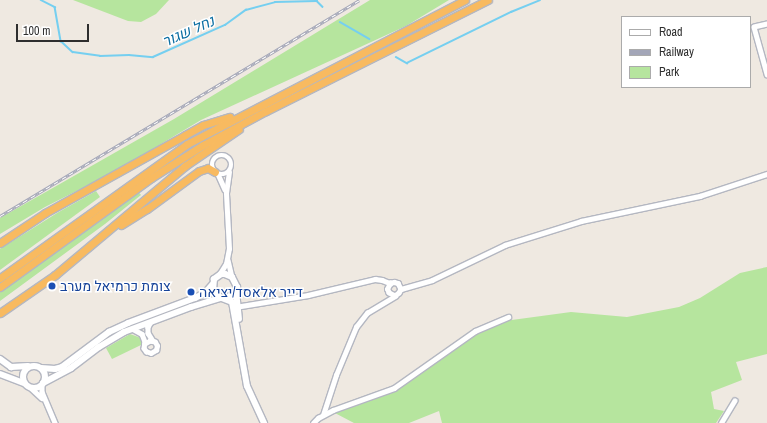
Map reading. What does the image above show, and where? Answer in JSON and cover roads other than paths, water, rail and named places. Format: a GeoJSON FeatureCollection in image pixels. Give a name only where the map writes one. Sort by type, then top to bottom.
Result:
{"type":"FeatureCollection","features":[{"type":"Feature","properties":{"kind":"highway"},"geometry":{"type":"LineString","coordinates":[[0,278],[187,144],[244,113],[358,57],[465,0]]}},
{"type":"Feature","properties":{"kind":"highway"},"geometry":{"type":"LineString","coordinates":[[0,287],[170,165],[203,144],[488,0]]}},
{"type":"Feature","properties":{"kind":"highway"},"geometry":{"type":"LineString","coordinates":[[0,313],[55,275],[106,234],[185,166],[266,111]]}},
{"type":"Feature","properties":{"kind":"highway"},"geometry":{"type":"LineString","coordinates":[[0,243],[45,213],[203,125],[244,113]]}},
{"type":"Feature","properties":{"kind":"highway"},"geometry":{"type":"LineString","coordinates":[[106,234],[138,216],[199,170],[208,168],[216,173]]}},
{"type":"Feature","properties":{"kind":"highway"},"geometry":{"type":"LineString","coordinates":[[0,317],[14,304]]}},
{"type":"Feature","properties":{"kind":"main road"},"geometry":{"type":"LineString","coordinates":[[0,359],[11,366],[36,366],[55,369],[62,367],[109,332],[205,293],[219,275],[225,274],[232,277],[236,284],[236,307],[242,360],[247,386],[264,423]]}},
{"type":"Feature","properties":{"kind":"main road"},"geometry":{"type":"LineString","coordinates":[[212,285],[214,293],[232,302],[236,307]]}},
{"type":"Feature","properties":{"kind":"main road"},"geometry":{"type":"LineString","coordinates":[[2,375],[24,383],[30,387],[38,387],[71,368],[106,342],[151,322],[200,304],[231,296],[236,291]]}},
{"type":"Feature","properties":{"kind":"main road"},"geometry":{"type":"LineString","coordinates":[[24,383],[23,373],[29,366]]}},
{"type":"Feature","properties":{"kind":"main road"},"geometry":{"type":"LineString","coordinates":[[41,368],[45,376],[43,383]]}},
{"type":"Feature","properties":{"kind":"street"},"geometry":{"type":"LineString","coordinates":[[767,24],[754,27],[767,74]]}},
{"type":"Feature","properties":{"kind":"street"},"geometry":{"type":"LineString","coordinates":[[226,193],[212,162],[216,156],[222,154],[228,156],[232,162],[226,193],[229,240],[228,258],[232,277]]}},
{"type":"Feature","properties":{"kind":"street"},"geometry":{"type":"LineString","coordinates":[[216,173],[224,174],[229,172]]}},
{"type":"Feature","properties":{"kind":"street"},"geometry":{"type":"LineString","coordinates":[[323,415],[336,375],[356,327],[367,313],[399,294],[401,289],[432,280],[505,245],[581,221],[700,196],[767,174]]}},
{"type":"Feature","properties":{"kind":"street"},"geometry":{"type":"LineString","coordinates":[[219,275],[228,258]]}},
{"type":"Feature","properties":{"kind":"street"},"geometry":{"type":"LineString","coordinates":[[236,307],[308,295],[375,280],[382,280],[390,283],[396,282],[400,285],[401,289]]}},
{"type":"Feature","properties":{"kind":"street"},"geometry":{"type":"LineString","coordinates":[[390,283],[388,292],[395,296]]}},
{"type":"Feature","properties":{"kind":"street"},"geometry":{"type":"LineString","coordinates":[[313,423],[323,415],[394,388],[475,331],[508,317]]}},
{"type":"Feature","properties":{"kind":"street"},"geometry":{"type":"LineString","coordinates":[[133,329],[142,334],[146,351],[153,353],[157,348],[156,344],[148,333],[148,327],[151,322]]}},
{"type":"Feature","properties":{"kind":"street"},"geometry":{"type":"LineString","coordinates":[[145,344],[153,341]]}},
{"type":"Feature","properties":{"kind":"street"},"geometry":{"type":"LineString","coordinates":[[43,383],[42,392],[55,423]]}},
{"type":"Feature","properties":{"kind":"street"},"geometry":{"type":"LineString","coordinates":[[30,387],[46,402]]}},
{"type":"Feature","properties":{"kind":"street"},"geometry":{"type":"LineString","coordinates":[[721,423],[734,401]]}},
{"type":"Feature","properties":{"kind":"waterway","name":"נחל שגור"},"geometry":{"type":"LineString","coordinates":[[41,0],[55,7],[61,41],[73,52],[100,56],[129,55],[153,57],[225,25],[246,10],[275,2],[317,1],[323,7]]}},
{"type":"Feature","properties":{"kind":"waterway","name":"נחל שגור"},"geometry":{"type":"LineString","coordinates":[[396,57],[407,63],[511,12],[540,0]]}},
{"type":"Feature","properties":{"kind":"waterway","name":"נחל שגור"},"geometry":{"type":"LineString","coordinates":[[340,22],[369,39]]}},
{"type":"Feature","properties":{"kind":"railway"},"geometry":{"type":"LineString","coordinates":[[0,216],[359,0]]}},
{"type":"Feature","properties":{"kind":"place","name":"צומת כרמיאל מערב"},"geometry":{"type":"Point","coordinates":[52,286]}},
{"type":"Feature","properties":{"kind":"place","name":"דייר אלאסד/יציאה"},"geometry":{"type":"Point","coordinates":[191,292]}}]}
